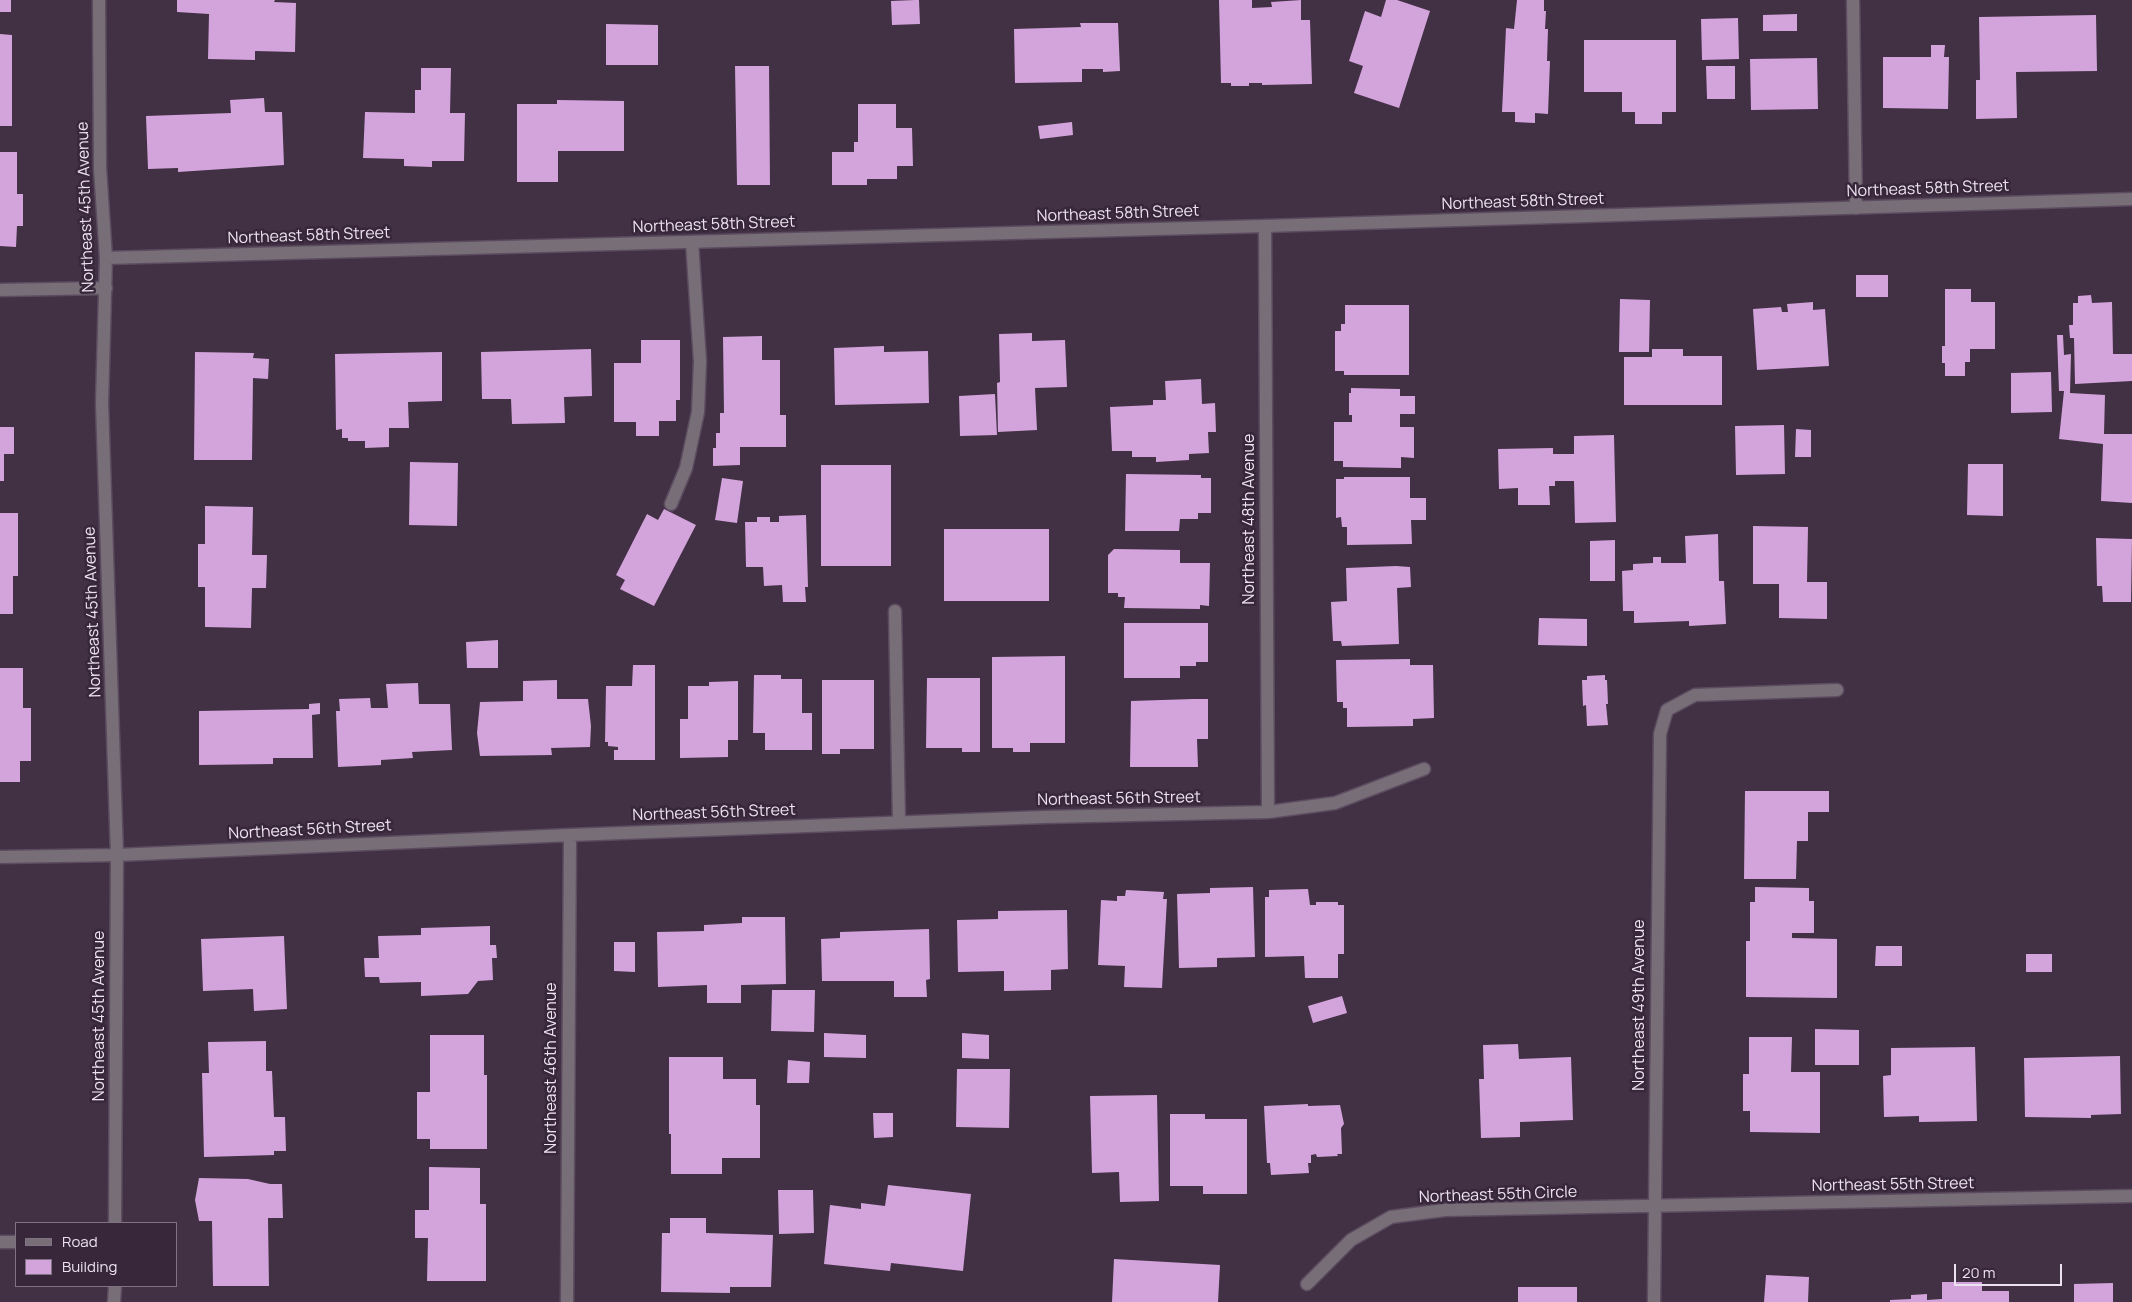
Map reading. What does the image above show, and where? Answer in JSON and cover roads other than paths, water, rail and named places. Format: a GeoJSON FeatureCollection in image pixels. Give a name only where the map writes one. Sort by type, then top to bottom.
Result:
{"type":"FeatureCollection","features":[{"type":"Feature","properties":{"kind":"street","name":"Northeast 45th Avenue"},"geometry":{"type":"LineString","coordinates":[[99,0],[100,168],[106,258],[102,403],[117,855],[115,1222]]}},
{"type":"Feature","properties":{"kind":"street"},"geometry":{"type":"LineString","coordinates":[[1853,0],[1856,208]]}},
{"type":"Feature","properties":{"kind":"street","name":"Northeast 58th Street"},"geometry":{"type":"LineString","coordinates":[[106,258],[1265,226],[2132,199]]}},
{"type":"Feature","properties":{"kind":"street","name":"Northeast 48th Avenue"},"geometry":{"type":"LineString","coordinates":[[1265,226],[1268,812]]}},
{"type":"Feature","properties":{"kind":"street"},"geometry":{"type":"LineString","coordinates":[[672,504],[686,468],[698,412],[700,361],[692,242]]}},
{"type":"Feature","properties":{"kind":"street"},"geometry":{"type":"LineString","coordinates":[[0,290],[106,288]]}},
{"type":"Feature","properties":{"kind":"street"},"geometry":{"type":"LineString","coordinates":[[895,611],[899,822]]}},
{"type":"Feature","properties":{"kind":"street","name":"Northeast 49th Avenue"},"geometry":{"type":"LineString","coordinates":[[1654,1302],[1658,767],[1660,734],[1667,710],[1695,695],[1837,690]]}},
{"type":"Feature","properties":{"kind":"street","name":"Northeast 56th Street"},"geometry":{"type":"LineString","coordinates":[[0,858],[117,855],[1058,816],[1268,812],[1335,803],[1424,769]]}},
{"type":"Feature","properties":{"kind":"street","name":"Northeast 46th Avenue"},"geometry":{"type":"LineString","coordinates":[[567,1302],[570,835]]}},
{"type":"Feature","properties":{"kind":"street","name":"Northeast 55th Street"},"geometry":{"type":"LineString","coordinates":[[1654,1206],[2132,1196]]}},
{"type":"Feature","properties":{"kind":"street","name":"Northeast 55th Circle"},"geometry":{"type":"LineString","coordinates":[[1306,1284],[1351,1240],[1391,1217],[1446,1210],[1654,1206]]}},
{"type":"Feature","properties":{"kind":"street"},"geometry":{"type":"LineString","coordinates":[[0,1242],[15,1242]]}},
{"type":"Feature","properties":{"kind":"street"},"geometry":{"type":"LineString","coordinates":[[114,1287],[114,1302]]}}]}
